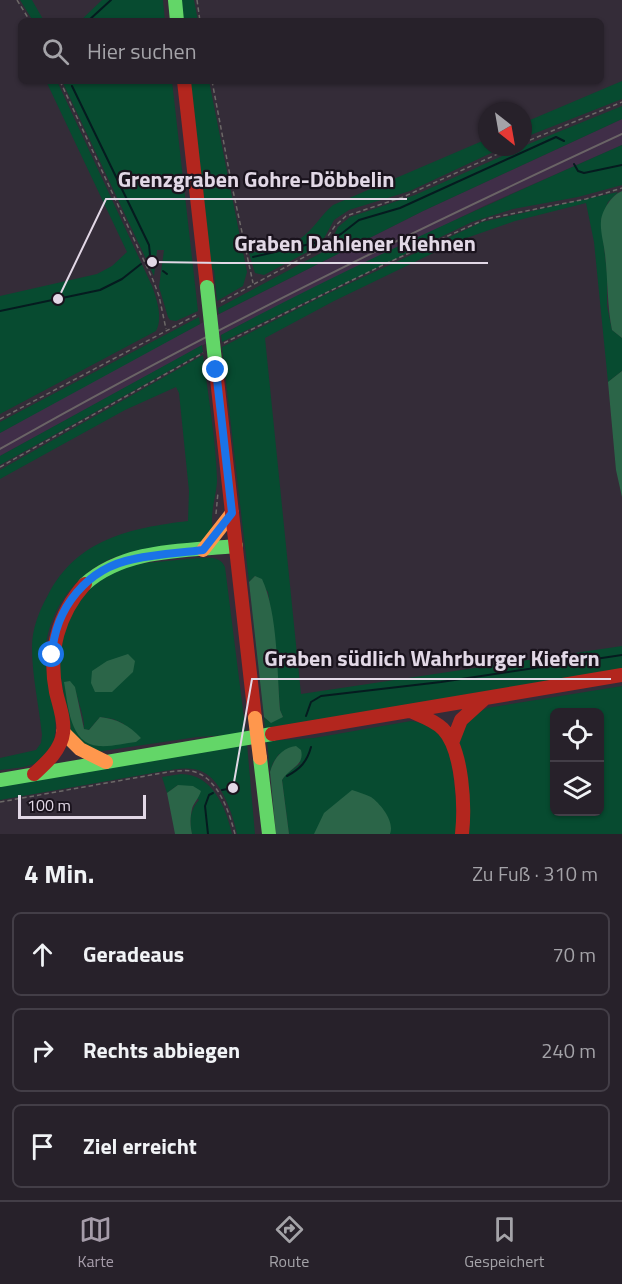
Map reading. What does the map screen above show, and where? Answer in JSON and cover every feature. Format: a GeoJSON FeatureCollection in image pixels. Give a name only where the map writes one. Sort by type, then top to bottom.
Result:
{"type":"FeatureCollection","features":[{"type":"Feature","properties":{"kind":"main road"},"geometry":{"type":"LineString","coordinates":[[175,0],[177,18]]}},
{"type":"Feature","properties":{"kind":"main road"},"geometry":{"type":"LineString","coordinates":[[184,84],[268,834]]}},
{"type":"Feature","properties":{"kind":"main road"},"geometry":{"type":"LineString","coordinates":[[203,550],[232,513]]}},
{"type":"Feature","properties":{"kind":"main road"},"geometry":{"type":"LineString","coordinates":[[34,774],[52,756],[63,732],[53,674],[53,648],[60,620],[74,596],[97,574],[119,563],[134,559],[236,546]]}},
{"type":"Feature","properties":{"kind":"main road"},"geometry":{"type":"LineString","coordinates":[[0,780],[622,675]]}},
{"type":"Feature","properties":{"kind":"main road"},"geometry":{"type":"LineString","coordinates":[[452,744],[461,720],[485,699]]}},
{"type":"Feature","properties":{"kind":"main road"},"geometry":{"type":"LineString","coordinates":[[410,711],[437,724],[446,732],[452,744],[463,807],[462,834]]}},
{"type":"Feature","properties":{"kind":"main road"},"geometry":{"type":"LineString","coordinates":[[63,732],[80,749],[106,762]]}},
{"type":"Feature","properties":{"kind":"path"},"geometry":{"type":"LineString","coordinates":[[17,0],[28,18]]}},
{"type":"Feature","properties":{"kind":"path"},"geometry":{"type":"LineString","coordinates":[[196,0],[199,18]]}},
{"type":"Feature","properties":{"kind":"path"},"geometry":{"type":"LineString","coordinates":[[61,84],[153,280],[166,330]]}},
{"type":"Feature","properties":{"kind":"path"},"geometry":{"type":"LineString","coordinates":[[213,84],[254,284]]}},
{"type":"Feature","properties":{"kind":"path"},"geometry":{"type":"LineString","coordinates":[[532,139],[622,102]]}},
{"type":"Feature","properties":{"kind":"path"},"geometry":{"type":"LineString","coordinates":[[215,305],[319,249],[335,226],[346,216],[404,197],[493,156]]}},
{"type":"Feature","properties":{"kind":"path"},"geometry":{"type":"LineString","coordinates":[[222,344],[387,263],[486,219],[586,199],[622,188]]}},
{"type":"Feature","properties":{"kind":"path"},"geometry":{"type":"LineString","coordinates":[[0,419],[206,310]]}},
{"type":"Feature","properties":{"kind":"path"},"geometry":{"type":"LineString","coordinates":[[0,467],[212,349]]}},
{"type":"Feature","properties":{"kind":"path"},"geometry":{"type":"LineString","coordinates":[[0,802],[168,772],[193,771],[208,780],[216,789],[235,834]]}},
{"type":"Feature","properties":{"kind":"shaded area"},"geometry":{"type":"Polygon","coordinates":[[[622,119],[622,145],[486,205],[238,326],[0,456],[0,433],[97,378],[423,211],[622,119]]]}},
{"type":"Feature","properties":{"kind":"green space"},"geometry":{"type":"Polygon","coordinates":[[[20,0],[32,0],[42,18],[31,18],[20,0]]]}},
{"type":"Feature","properties":{"kind":"green space"},"geometry":{"type":"Polygon","coordinates":[[[102,0],[163,0],[165,18],[83,18],[102,0]]]}},
{"type":"Feature","properties":{"kind":"green space"},"geometry":{"type":"Polygon","coordinates":[[[180,0],[194,0],[197,18],[183,18],[180,0]]]}},
{"type":"Feature","properties":{"kind":"green space"},"geometry":{"type":"Polygon","coordinates":[[[622,81],[622,99],[532,134],[532,119],[622,81]]]}},
{"type":"Feature","properties":{"kind":"green space"},"geometry":{"type":"Polygon","coordinates":[[[47,84],[58,84],[152,286],[159,320],[156,331],[0,414],[0,296],[97,274],[112,266],[127,252],[47,84]]]}},
{"type":"Feature","properties":{"kind":"green space"},"geometry":{"type":"Polygon","coordinates":[[[63,84],[172,84],[198,311],[176,321],[168,317],[159,287],[164,250],[157,250],[154,276],[63,84]]]}},
{"type":"Feature","properties":{"kind":"green space"},"geometry":{"type":"Polygon","coordinates":[[[189,84],[210,84],[247,272],[243,286],[217,301],[214,270],[211,269],[189,84]]]}},
{"type":"Feature","properties":{"kind":"green space"},"geometry":{"type":"Polygon","coordinates":[[[622,106],[622,119],[423,211],[219,314],[218,308],[321,253],[328,247],[338,227],[350,217],[415,195],[502,156],[532,156],[532,143],[622,106]]]}},
{"type":"Feature","properties":{"kind":"green space"},"geometry":{"type":"Polygon","coordinates":[[[478,143],[478,156],[485,156],[410,191],[349,210],[334,220],[322,242],[315,248],[264,275],[255,273],[249,253],[295,242],[309,231],[333,205],[478,143]]]}},
{"type":"Feature","properties":{"kind":"green space"},"geometry":{"type":"Polygon","coordinates":[[[622,145],[622,185],[578,197],[513,209],[472,222],[222,342],[221,335],[320,284],[622,145]]]}},
{"type":"Feature","properties":{"kind":"green space"},"geometry":{"type":"Polygon","coordinates":[[[622,191],[622,338],[612,330],[601,225],[603,212],[608,203],[622,191]]]}},
{"type":"Feature","properties":{"kind":"green space"},"geometry":{"type":"Polygon","coordinates":[[[618,192],[608,202],[601,220],[607,273],[607,306],[612,330],[622,338],[622,371],[608,382],[594,242],[586,203],[515,221],[458,241],[334,301],[265,338],[301,694],[622,646],[622,670],[265,730],[264,717],[267,720],[283,717],[280,710],[275,642],[268,592],[255,576],[249,582],[222,347],[327,294],[482,222],[618,192]]]}},
{"type":"Feature","properties":{"kind":"green space"},"geometry":{"type":"Polygon","coordinates":[[[199,317],[200,324],[0,433],[0,422],[199,317]]]}},
{"type":"Feature","properties":{"kind":"green space"},"geometry":{"type":"Polygon","coordinates":[[[202,345],[203,352],[0,465],[0,456],[202,345]]]}},
{"type":"Feature","properties":{"kind":"green space"},"geometry":{"type":"Polygon","coordinates":[[[203,355],[217,480],[212,520],[214,530],[202,542],[196,544],[141,550],[110,559],[82,577],[71,589],[61,602],[48,633],[46,666],[56,726],[51,748],[44,758],[35,764],[0,770],[0,758],[36,750],[41,743],[32,640],[42,607],[60,576],[74,561],[107,540],[146,528],[188,521],[189,491],[179,393],[176,387],[125,410],[0,479],[0,470],[203,355]]]}},
{"type":"Feature","properties":{"kind":"green space"},"geometry":{"type":"Polygon","coordinates":[[[622,371],[622,497],[616,470],[608,382],[622,371]]]}},
{"type":"Feature","properties":{"kind":"green space"},"geometry":{"type":"Polygon","coordinates":[[[210,558],[223,563],[246,734],[197,737],[96,752],[85,748],[71,734],[58,660],[67,618],[84,592],[99,579],[119,569],[145,563],[210,558]],[[75,687],[83,739],[124,724],[100,717],[89,730],[84,729],[75,687]]]}},
{"type":"Feature","properties":{"kind":"green space"},"geometry":{"type":"Polygon","coordinates":[[[255,576],[262,579],[267,593],[276,643],[280,710],[283,717],[271,723],[264,717],[249,582],[255,576]]]}},
{"type":"Feature","properties":{"kind":"green space"},"geometry":{"type":"Polygon","coordinates":[[[128,654],[135,661],[133,672],[112,692],[95,692],[91,683],[92,671],[107,661],[128,654]]]}},
{"type":"Feature","properties":{"kind":"green space"},"geometry":{"type":"Polygon","coordinates":[[[70,681],[75,687],[84,729],[89,730],[100,717],[127,726],[141,738],[136,742],[104,746],[89,744],[81,739],[69,711],[64,682],[70,681]]]}},
{"type":"Feature","properties":{"kind":"green space"},"geometry":{"type":"Polygon","coordinates":[[[622,686],[622,834],[468,834],[459,736],[461,729],[476,714],[487,708],[622,686]]]}},
{"type":"Feature","properties":{"kind":"green space"},"geometry":{"type":"Polygon","coordinates":[[[411,721],[434,729],[445,743],[454,782],[456,834],[289,834],[282,780],[286,774],[301,763],[279,754],[270,772],[267,741],[314,738],[411,721]]]}},
{"type":"Feature","properties":{"kind":"green space"},"geometry":{"type":"Polygon","coordinates":[[[247,744],[255,834],[237,834],[229,808],[216,783],[210,776],[194,769],[164,771],[0,800],[0,786],[247,744]]]}},
{"type":"Feature","properties":{"kind":"green space"},"geometry":{"type":"Polygon","coordinates":[[[296,746],[301,750],[301,760],[282,780],[289,834],[276,834],[270,772],[279,754],[296,746]]]}},
{"type":"Feature","properties":{"kind":"green space"},"geometry":{"type":"Polygon","coordinates":[[[192,775],[201,780],[216,794],[226,813],[232,834],[192,834],[191,816],[199,800],[178,785],[167,793],[162,777],[192,775]]]}},
{"type":"Feature","properties":{"kind":"green space"},"geometry":{"type":"Polygon","coordinates":[[[178,785],[193,786],[201,791],[192,809],[190,822],[192,834],[175,834],[167,793],[178,785]]]}},
{"type":"Feature","properties":{"kind":"green space"},"geometry":{"type":"Polygon","coordinates":[[[352,790],[371,797],[379,804],[391,824],[390,834],[314,834],[324,813],[352,790]]]}},
{"type":"Feature","properties":{"kind":"waterway"},"geometry":{"type":"LineString","coordinates":[[91,18],[111,0]]}},
{"type":"Feature","properties":{"kind":"waterway"},"geometry":{"type":"LineString","coordinates":[[72,86],[149,245],[150,255],[147,260]]}},
{"type":"Feature","properties":{"kind":"waterway"},"geometry":{"type":"LineString","coordinates":[[335,237],[359,220],[400,208],[556,137],[564,141]]}},
{"type":"Feature","properties":{"kind":"waterway"},"geometry":{"type":"LineString","coordinates":[[574,164],[578,171],[584,173],[622,165]]}},
{"type":"Feature","properties":{"kind":"waterway"},"geometry":{"type":"LineString","coordinates":[[253,257],[319,242]]}},
{"type":"Feature","properties":{"kind":"waterway"},"geometry":{"type":"LineString","coordinates":[[0,311],[100,290],[122,279],[141,264]]}},
{"type":"Feature","properties":{"kind":"waterway"},"geometry":{"type":"LineString","coordinates":[[163,271],[167,274]]}},
{"type":"Feature","properties":{"kind":"waterway"},"geometry":{"type":"LineString","coordinates":[[306,716],[311,702],[321,696],[441,682],[622,655]]}},
{"type":"Feature","properties":{"kind":"waterway"},"geometry":{"type":"LineString","coordinates":[[287,776],[302,764],[311,747]]}},
{"type":"Feature","properties":{"kind":"waterway"},"geometry":{"type":"LineString","coordinates":[[222,790],[233,788]]}},
{"type":"Feature","properties":{"kind":"waterway"},"geometry":{"type":"LineString","coordinates":[[208,834],[205,806],[209,795],[213,793]]}},
{"type":"Feature","properties":{"kind":"railway"},"geometry":{"type":"LineString","coordinates":[[0,449],[76,406],[308,285],[622,134]]}},
{"type":"Feature","properties":{"kind":"traffic: fast"},"geometry":{"type":"LineString","coordinates":[[175,0],[177,18]]}},
{"type":"Feature","properties":{"kind":"traffic: fast"},"geometry":{"type":"LineString","coordinates":[[207,287],[216,370]]}},
{"type":"Feature","properties":{"kind":"traffic: fast"},"geometry":{"type":"LineString","coordinates":[[85,584],[101,572],[137,557],[236,546]]}},
{"type":"Feature","properties":{"kind":"traffic: fast"},"geometry":{"type":"LineString","coordinates":[[0,780],[272,734]]}},
{"type":"Feature","properties":{"kind":"traffic: fast"},"geometry":{"type":"LineString","coordinates":[[260,758],[269,834]]}},
{"type":"Feature","properties":{"kind":"traffic: slow"},"geometry":{"type":"LineString","coordinates":[[203,550],[232,513]]}},
{"type":"Feature","properties":{"kind":"traffic: slow"},"geometry":{"type":"LineString","coordinates":[[255,718],[260,758]]}},
{"type":"Feature","properties":{"kind":"traffic: slow"},"geometry":{"type":"LineString","coordinates":[[63,732],[80,749],[106,762]]}},
{"type":"Feature","properties":{"kind":"traffic: jam"},"geometry":{"type":"LineString","coordinates":[[184,84],[207,287]]}},
{"type":"Feature","properties":{"kind":"traffic: jam"},"geometry":{"type":"LineString","coordinates":[[216,370],[255,718]]}},
{"type":"Feature","properties":{"kind":"traffic: jam"},"geometry":{"type":"LineString","coordinates":[[34,774],[52,756],[62,739],[63,723],[56,692],[53,662],[57,634],[68,608],[85,584]]}},
{"type":"Feature","properties":{"kind":"traffic: jam"},"geometry":{"type":"LineString","coordinates":[[272,734],[622,675]]}},
{"type":"Feature","properties":{"kind":"traffic: jam"},"geometry":{"type":"LineString","coordinates":[[452,743],[461,720],[483,700]]}},
{"type":"Feature","properties":{"kind":"traffic: jam"},"geometry":{"type":"LineString","coordinates":[[410,711],[439,726],[450,738],[459,764],[463,794],[462,834]]}},
{"type":"Feature","properties":{"kind":"place","name":"Graben Dahlener Kiehnen"},"geometry":{"type":"Point","coordinates":[152,262]}},
{"type":"Feature","properties":{"kind":"place","name":"Grenzgraben Gohre-Döbbelin"},"geometry":{"type":"Point","coordinates":[58,299]}},
{"type":"Feature","properties":{"kind":"place","name":"Graben südlich Wahrburger Kiefern"},"geometry":{"type":"Point","coordinates":[233,788]}},
{"type":"Feature","properties":{"kind":"route"},"geometry":{"type":"LineString","coordinates":[[52,655],[62,615],[70,600],[88,580],[110,566],[129,560],[203,550],[232,513],[216,370]]}}]}
